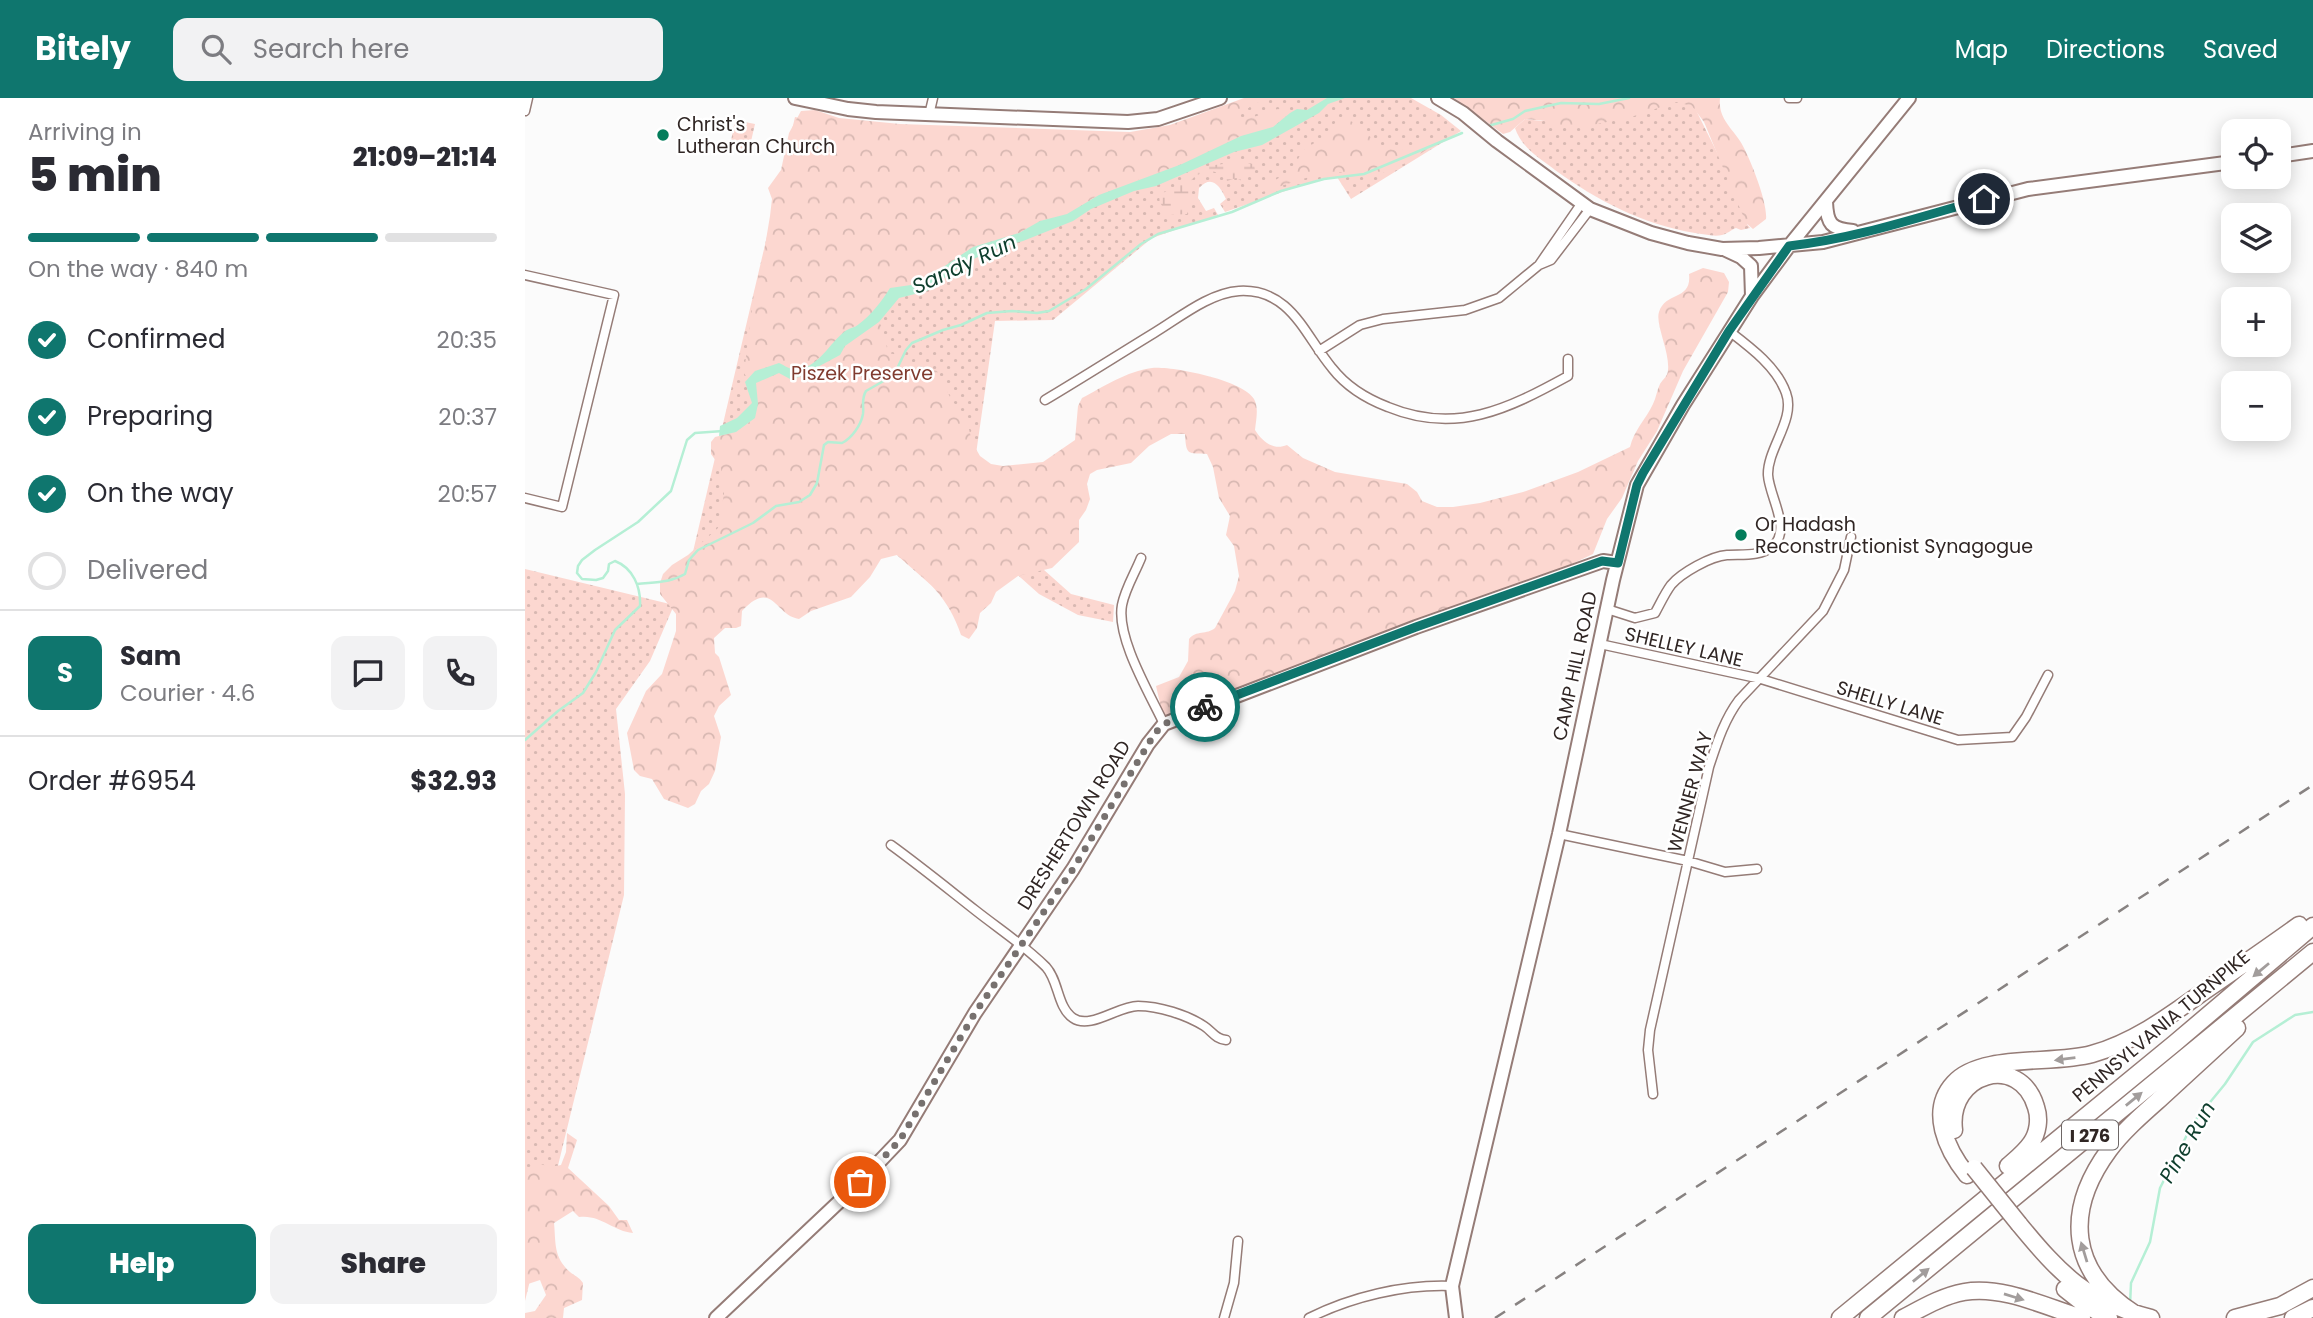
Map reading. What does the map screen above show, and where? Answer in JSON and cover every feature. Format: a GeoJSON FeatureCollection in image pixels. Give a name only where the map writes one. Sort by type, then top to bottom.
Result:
{"type":"FeatureCollection","features":[{"type":"Feature","properties":{"kind":"highway"},"geometry":{"type":"LineString","coordinates":[[2128,1313],[2095,1297],[2062,1273],[2015,1227],[1971,1172],[1950,1152],[1942,1126],[1945,1098],[1954,1082],[1963,1075],[1992,1064],[2065,1059],[2093,1054],[2118,1045],[2162,1021],[2313,916]]}},
{"type":"Feature","properties":{"kind":"highway","name":"PENNSYLVANIA TURNPIKE"},"geometry":{"type":"LineString","coordinates":[[1840,1318],[2313,926]]}},
{"type":"Feature","properties":{"kind":"highway"},"geometry":{"type":"LineString","coordinates":[[2128,1313],[2099,1284],[2088,1266],[2081,1244],[2081,1212],[2097,1169],[2111,1148],[2140,1117],[2313,955]]}},
{"type":"Feature","properties":{"kind":"highway","name":"PENNSYLVANIA TURNPIKE"},"geometry":{"type":"LineString","coordinates":[[1868,1318],[2313,955]]}},
{"type":"Feature","properties":{"kind":"highway"},"geometry":{"type":"LineString","coordinates":[[1932,1241],[1947,1220],[2031,1143],[2038,1124],[2038,1113],[2031,1096],[2015,1080],[1997,1075],[1980,1078],[1965,1088],[1955,1105],[1953,1127],[1956,1140],[1971,1172]]}},
{"type":"Feature","properties":{"kind":"highway"},"geometry":{"type":"LineString","coordinates":[[2235,1318],[2280,1306],[2313,1288]]}},
{"type":"Feature","properties":{"kind":"highway"},"geometry":{"type":"LineString","coordinates":[[1903,1318],[1949,1296],[1981,1291],[2003,1293],[2082,1318]]}},
{"type":"Feature","properties":{"kind":"highway"},"geometry":{"type":"LineString","coordinates":[[2293,1318],[2313,1308]]}},
{"type":"Feature","properties":{"kind":"street"},"geometry":{"type":"LineString","coordinates":[[525,111],[528,98]]}},
{"type":"Feature","properties":{"kind":"street"},"geometry":{"type":"LineString","coordinates":[[795,98],[848,109],[929,115],[1128,122],[1165,117],[1220,98]]}},
{"type":"Feature","properties":{"kind":"street"},"geometry":{"type":"LineString","coordinates":[[929,115],[933,98]]}},
{"type":"Feature","properties":{"kind":"street"},"geometry":{"type":"LineString","coordinates":[[1439,98],[1463,113],[1586,206],[1651,233],[1722,249],[1822,242],[2028,189],[2221,164]]}},
{"type":"Feature","properties":{"kind":"street"},"geometry":{"type":"LineString","coordinates":[[1789,98],[1797,98]]}},
{"type":"Feature","properties":{"kind":"street","name":"CAMP HILL ROAD"},"geometry":{"type":"LineString","coordinates":[[1456,1318],[1452,1286],[1559,834],[1607,609],[1637,485],[1752,296],[1909,98]]}},
{"type":"Feature","properties":{"kind":"street"},"geometry":{"type":"LineString","coordinates":[[2291,154],[2313,151]]}},
{"type":"Feature","properties":{"kind":"street"},"geometry":{"type":"LineString","coordinates":[[1826,202],[1827,216],[1832,226],[1864,233]]}},
{"type":"Feature","properties":{"kind":"street"},"geometry":{"type":"LineString","coordinates":[[1319,351],[1360,325],[1383,319],[1465,310],[1499,298],[1539,265],[1586,206]]}},
{"type":"Feature","properties":{"kind":"street"},"geometry":{"type":"LineString","coordinates":[[1722,249],[1741,257],[1751,266],[1752,296]]}},
{"type":"Feature","properties":{"kind":"street"},"geometry":{"type":"LineString","coordinates":[[525,275],[614,295],[562,508],[525,498]]}},
{"type":"Feature","properties":{"kind":"street"},"geometry":{"type":"LineString","coordinates":[[1045,400],[1201,305],[1237,291],[1253,291],[1284,306],[1298,317],[1332,369],[1352,388],[1406,415],[1441,421],[1476,417],[1520,402],[1568,376],[1568,359]]}},
{"type":"Feature","properties":{"kind":"street"},"geometry":{"type":"LineString","coordinates":[[1607,609],[1635,618],[1655,613],[1672,584],[1696,566],[1723,555],[1756,554],[1769,549],[1780,535],[1780,523],[1768,473],[1781,434],[1788,398],[1781,383],[1761,357],[1729,331]]}},
{"type":"Feature","properties":{"kind":"street","name":"WENNER WAY"},"geometry":{"type":"LineString","coordinates":[[1653,1094],[1648,1051],[1650,1030],[1709,766],[1720,733],[1739,700],[1823,611],[1844,570],[1851,537]]}},
{"type":"Feature","properties":{"kind":"street"},"geometry":{"type":"LineString","coordinates":[[1141,558],[1124,598],[1121,615],[1141,677],[1164,724],[1416,627],[1602,561],[1623,542]]}},
{"type":"Feature","properties":{"kind":"street"},"geometry":{"type":"LineString","coordinates":[[1602,561],[1618,563]]}},
{"type":"Feature","properties":{"kind":"street","name":"SHELLEY LANE"},"geometry":{"type":"LineString","coordinates":[[1600,644],[1761,679]]}},
{"type":"Feature","properties":{"kind":"street","name":"SHELLY LANE"},"geometry":{"type":"LineString","coordinates":[[1761,679],[1958,740],[2012,737],[2048,675]]}},
{"type":"Feature","properties":{"kind":"street","name":"DRESHERTOWN ROAD"},"geometry":{"type":"LineString","coordinates":[[716,1318],[860,1182],[900,1140],[975,1013],[1073,869],[1148,744],[1164,724]]}},
{"type":"Feature","properties":{"kind":"street"},"geometry":{"type":"LineString","coordinates":[[1559,834],[1688,861],[1725,872],[1757,869]]}},
{"type":"Feature","properties":{"kind":"street"},"geometry":{"type":"LineString","coordinates":[[891,845],[1021,944],[1052,975],[1067,1013],[1080,1022],[1095,1020],[1127,1007],[1146,1006],[1191,1019],[1207,1027],[1219,1039],[1226,1040]]}},
{"type":"Feature","properties":{"kind":"street"},"geometry":{"type":"LineString","coordinates":[[1224,1318],[1234,1283],[1238,1241]]}},
{"type":"Feature","properties":{"kind":"street"},"geometry":{"type":"LineString","coordinates":[[1308,1318],[1353,1301],[1403,1289],[1452,1286]]}},
{"type":"Feature","properties":{"kind":"green space"},"geometry":{"type":"Polygon","coordinates":[[[1244,98],[1268,98],[1251,106],[1236,118],[1238,122],[1278,109],[1290,113],[1273,127],[1241,136],[1182,164],[1116,188],[1091,199],[1067,215],[1040,221],[1019,233],[973,247],[918,284],[896,286],[860,324],[845,330],[825,354],[805,367],[791,369],[779,363],[753,372],[747,378],[744,373],[754,293],[761,270],[770,216],[772,199],[768,188],[781,170],[789,133],[801,111],[815,110],[839,118],[900,124],[1130,132],[1170,125],[1244,98]]]}},
{"type":"Feature","properties":{"kind":"green space","name":"Piszek Preserve"},"geometry":{"type":"Polygon","coordinates":[[[1253,98],[1411,98],[1441,115],[1461,131],[1351,199],[1337,177],[1320,179],[1225,212],[1220,204],[1226,199],[1224,194],[1215,183],[1208,182],[1199,188],[1198,198],[1206,211],[1214,208],[1218,215],[1152,238],[1053,320],[995,321],[969,503],[1071,594],[1114,605],[1113,622],[1078,615],[1039,594],[1012,570],[965,615],[823,490],[680,607],[795,117],[820,122],[1141,135],[1253,98]]]}},
{"type":"Feature","properties":{"kind":"green space"},"geometry":{"type":"Polygon","coordinates":[[[1454,98],[1720,98],[1723,117],[1740,141],[1753,168],[1764,202],[1766,219],[1753,229],[1746,223],[1704,122],[1692,106],[1676,102],[1631,117],[1573,129],[1546,121],[1525,119],[1510,132],[1503,134],[1454,98]]]}},
{"type":"Feature","properties":{"kind":"green space"},"geometry":{"type":"Polygon","coordinates":[[[1690,98],[1752,223],[1747,224],[1750,228],[1736,228],[1719,236],[1712,236],[1657,224],[1621,210],[1555,170],[1526,146],[1515,128],[1525,119],[1541,121],[1690,98]]]}},
{"type":"Feature","properties":{"kind":"green space"},"geometry":{"type":"Polygon","coordinates":[[[1341,118],[1350,120],[1377,143],[1393,150],[1403,149],[1423,140],[1432,143],[1432,146],[1408,162],[1383,173],[1337,172],[1306,178],[1259,193],[1259,190],[1292,170],[1303,150],[1329,134],[1336,121],[1341,118]]]}},
{"type":"Feature","properties":{"kind":"green space"},"geometry":{"type":"Polygon","coordinates":[[[735,120],[755,124],[749,150],[730,146],[735,120]]]}},
{"type":"Feature","properties":{"kind":"green space"},"geometry":{"type":"Polygon","coordinates":[[[1236,162],[1254,164],[1255,171],[1242,181],[1236,178],[1227,181],[1213,172],[1193,178],[1189,188],[1187,214],[1169,215],[1160,203],[1163,193],[1197,170],[1236,162]]]}},
{"type":"Feature","properties":{"kind":"green space"},"geometry":{"type":"Polygon","coordinates":[[[1703,268],[1724,273],[1729,282],[1728,292],[1683,371],[1657,431],[1638,461],[1622,498],[1607,519],[1593,554],[1542,578],[1168,718],[1162,712],[1156,686],[1179,677],[1188,661],[1189,639],[1195,634],[1215,628],[1235,591],[1239,576],[1234,546],[1226,535],[1230,516],[1219,498],[1213,467],[1207,454],[1189,452],[1185,434],[1171,434],[1149,446],[1131,463],[1090,474],[1087,484],[1090,499],[1079,520],[1079,542],[1052,568],[1018,576],[996,592],[991,603],[980,613],[977,628],[969,639],[961,635],[950,610],[936,590],[897,555],[881,559],[870,577],[851,597],[811,611],[799,619],[784,612],[767,598],[752,602],[742,611],[741,626],[725,628],[714,638],[715,653],[719,657],[731,695],[719,706],[714,716],[721,737],[715,771],[695,804],[688,808],[664,799],[652,779],[640,776],[634,770],[627,733],[646,691],[662,674],[676,631],[676,614],[660,594],[663,574],[718,528],[724,494],[721,468],[711,454],[711,442],[715,437],[736,432],[757,416],[756,383],[779,373],[793,379],[804,375],[841,354],[845,346],[879,322],[888,353],[909,357],[909,368],[912,370],[922,367],[937,371],[952,401],[966,416],[972,442],[980,456],[991,464],[1003,466],[1043,462],[1075,440],[1078,406],[1082,398],[1133,372],[1162,368],[1222,380],[1247,392],[1254,399],[1256,406],[1255,430],[1268,444],[1277,447],[1287,445],[1303,458],[1335,472],[1407,484],[1417,492],[1422,501],[1437,507],[1453,507],[1523,492],[1578,472],[1630,447],[1668,372],[1659,312],[1662,305],[1687,288],[1689,274],[1703,268]]]}},
{"type":"Feature","properties":{"kind":"green space"},"geometry":{"type":"Polygon","coordinates":[[[525,569],[674,605],[650,661],[616,709],[625,794],[624,895],[525,1301],[525,569]]]}},
{"type":"Feature","properties":{"kind":"green space"},"geometry":{"type":"Polygon","coordinates":[[[567,1133],[577,1140],[568,1168],[609,1206],[619,1220],[627,1220],[633,1233],[600,1220],[579,1217],[573,1211],[554,1223],[558,1255],[570,1272],[583,1283],[582,1300],[564,1308],[563,1318],[525,1318],[525,1313],[535,1311],[546,1295],[540,1280],[525,1285],[525,1170],[537,1163],[550,1167],[561,1165],[566,1152],[567,1133]]]}},
{"type":"Feature","properties":{"kind":"shaded area"},"geometry":{"type":"Polygon","coordinates":[[[1327,98],[1345,98],[1328,104],[1319,113],[1262,145],[1234,152],[1156,186],[1134,191],[1091,209],[1073,221],[993,250],[965,263],[927,291],[899,298],[879,322],[845,346],[840,355],[799,377],[790,379],[779,373],[756,383],[758,404],[755,418],[736,432],[719,436],[720,426],[737,418],[752,403],[745,382],[755,371],[779,363],[791,369],[813,364],[844,332],[868,316],[890,288],[918,284],[973,247],[1019,233],[1040,221],[1067,214],[1099,195],[1182,164],[1241,136],[1273,127],[1297,109],[1307,110],[1327,98]]]}},
{"type":"Feature","properties":{"kind":"waterway"},"geometry":{"type":"LineString","coordinates":[[1488,126],[1513,119],[1525,111],[1561,103],[1599,104],[1629,98]]}},
{"type":"Feature","properties":{"kind":"waterway"},"geometry":{"type":"LineString","coordinates":[[637,584],[662,582],[685,574],[689,560],[698,550],[753,523],[776,506],[799,502],[810,495],[817,483],[824,445],[828,442],[842,443],[853,435],[862,418],[866,391],[894,375],[912,343],[987,313],[1049,311],[1086,289],[1141,244],[1158,234],[1232,212],[1281,191],[1324,179],[1364,174],[1462,133]]}},
{"type":"Feature","properties":{"kind":"waterway","name":"Sandy Run"},"geometry":{"type":"LineString","coordinates":[[525,740],[583,693],[615,630],[640,606],[635,579],[621,564],[615,561],[609,564],[603,578],[596,580],[582,579],[577,573],[578,566],[595,550],[638,522],[671,491],[687,440],[695,433],[723,431]]}},
{"type":"Feature","properties":{"kind":"waterway","name":"Pine Run"},"geometry":{"type":"LineString","coordinates":[[2130,1305],[2131,1283],[2150,1242],[2160,1188],[2193,1123],[2225,1084],[2253,1042],[2295,1015],[2313,1012]]}},
{"type":"Feature","properties":{"kind":"railway"},"geometry":{"type":"LineString","coordinates":[[1495,1318],[2313,785]]}},
{"type":"Feature","properties":{"kind":"way so far"},"geometry":{"type":"LineString","coordinates":[[860,1182],[900,1140],[975,1013],[1073,869],[1155,733],[1164,724],[1205,707]]}},
{"type":"Feature","properties":{"kind":"place","name":"Christ's Lutheran Church"},"geometry":{"type":"Point","coordinates":[663,135]}},
{"type":"Feature","properties":{"kind":"place","name":"Or Hadash Reconstructionist Synagogue"},"geometry":{"type":"Point","coordinates":[1741,535]}},
{"type":"Feature","properties":{"kind":"route"},"geometry":{"type":"LineString","coordinates":[[1205,707],[1416,627],[1602,561],[1618,563],[1637,485],[1643,473],[1729,331],[1789,246],[1864,233],[1984,199]]}}]}
